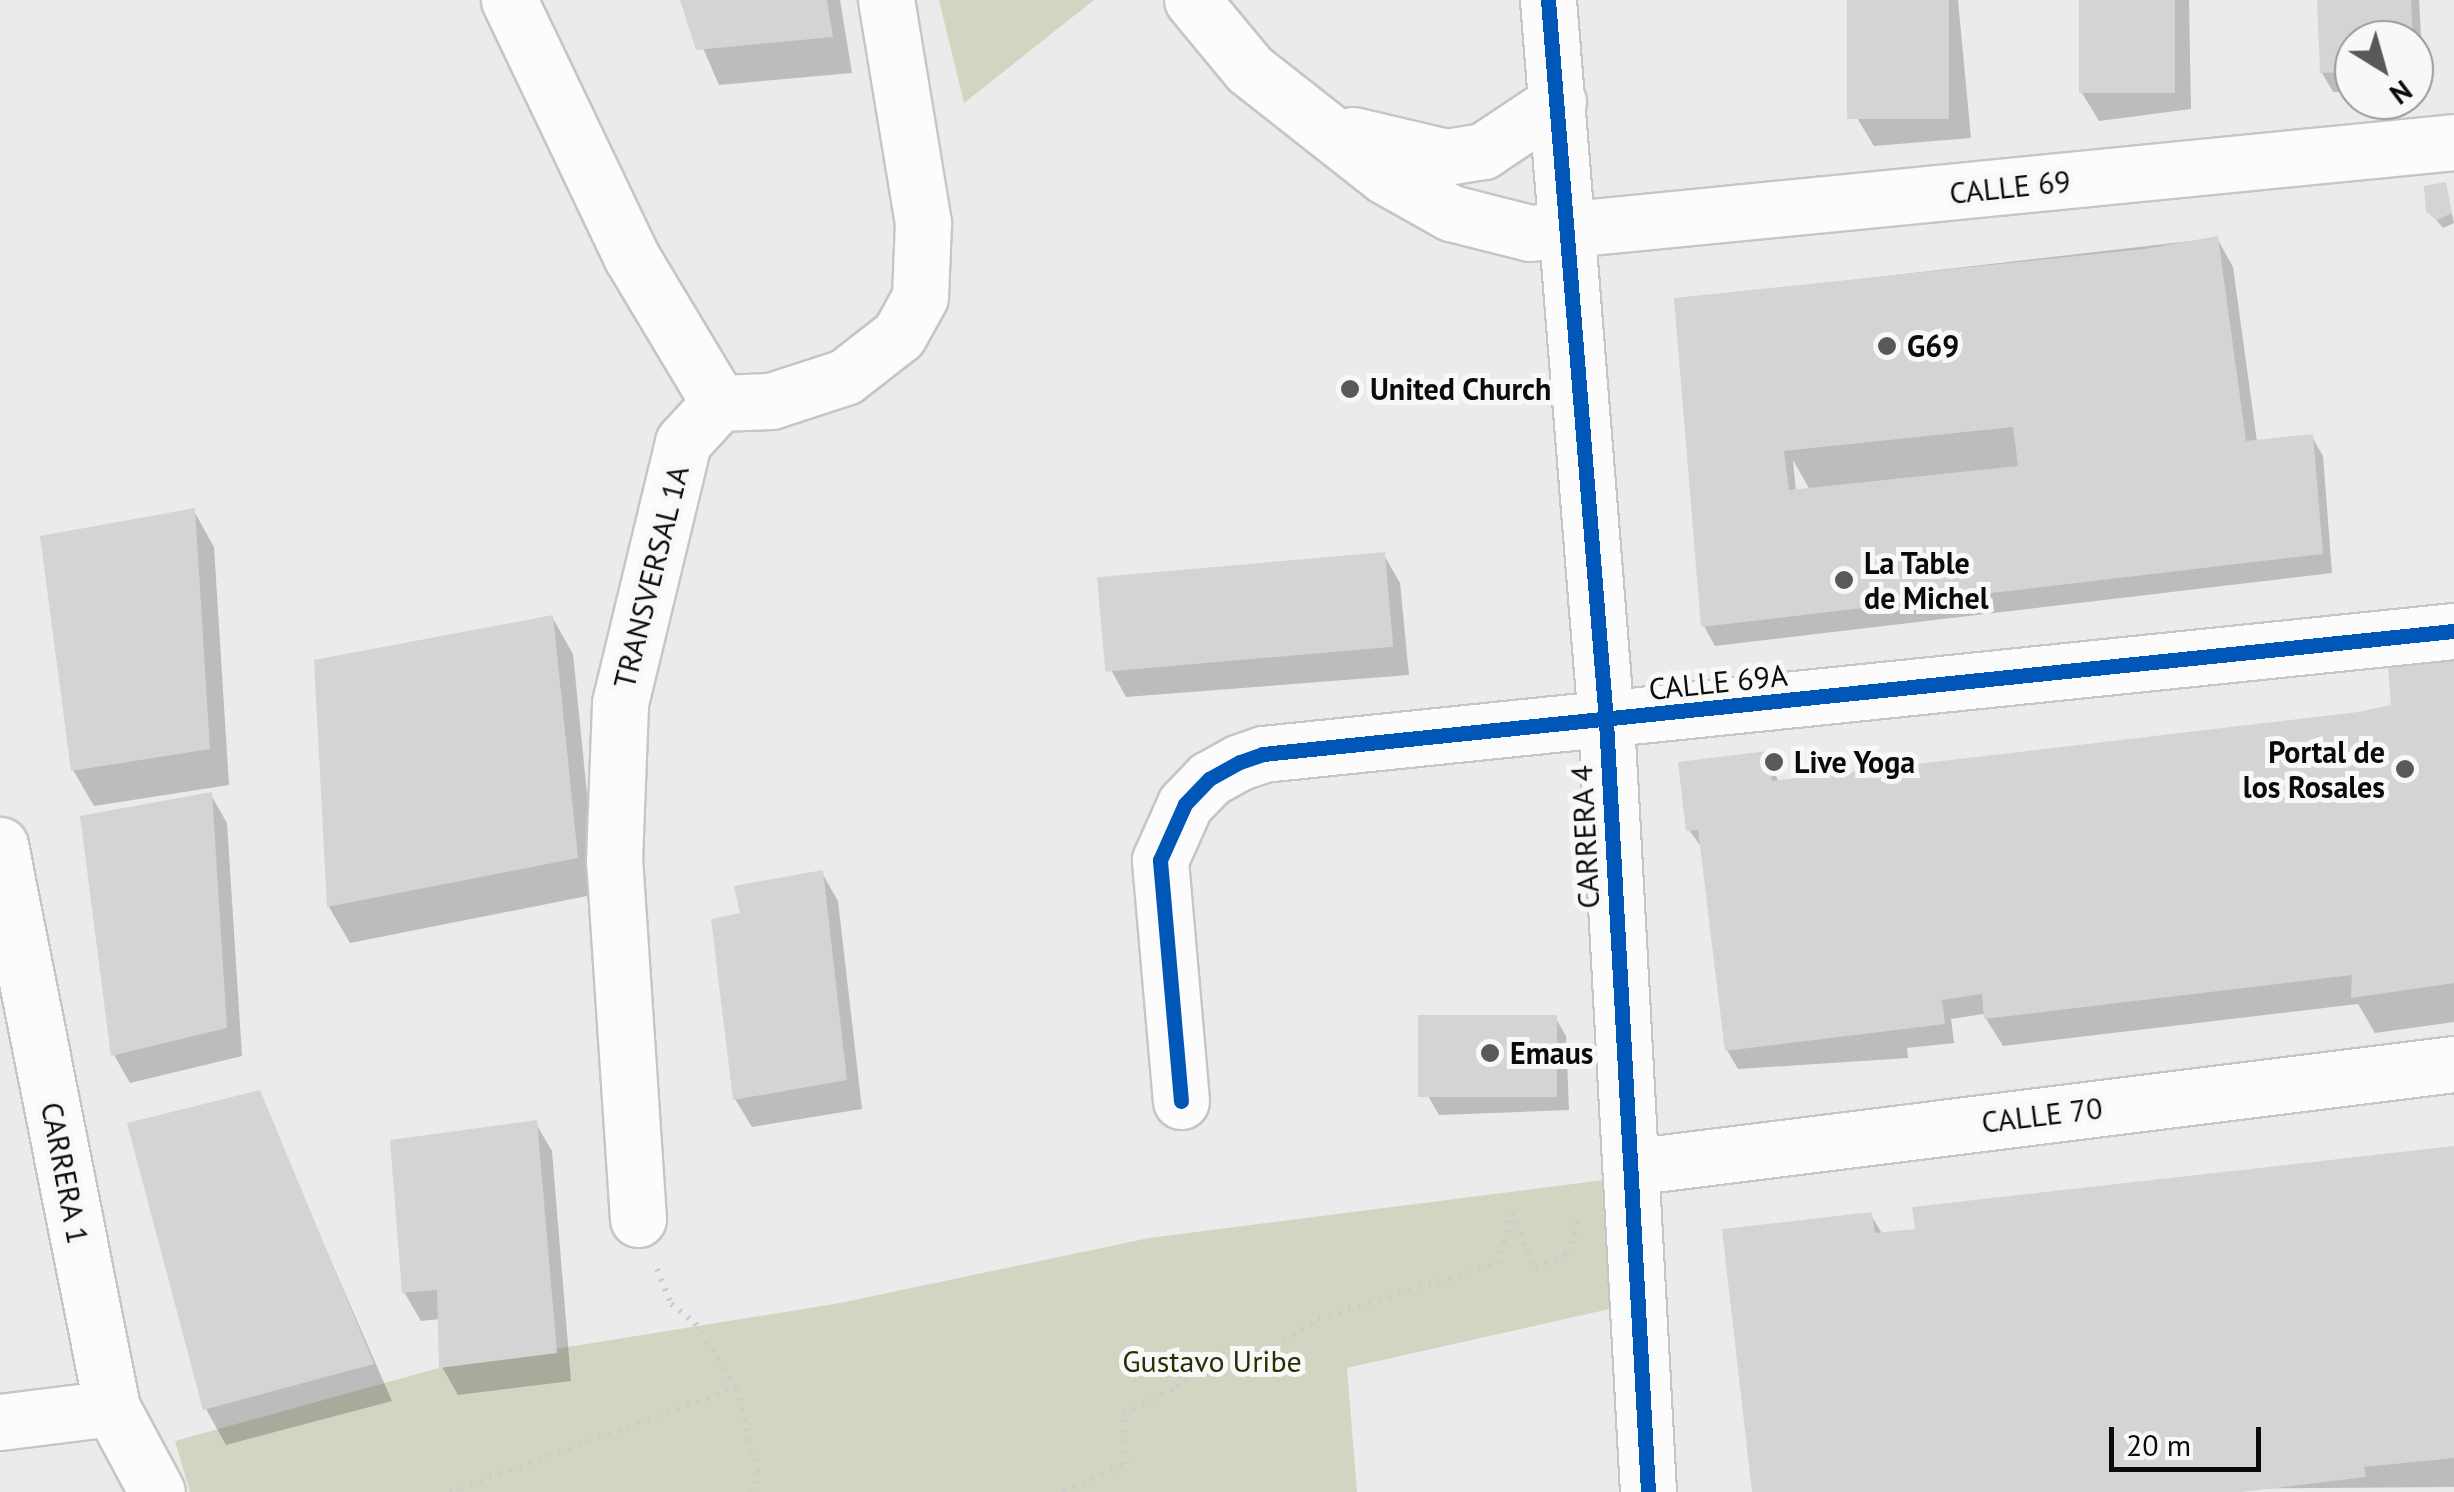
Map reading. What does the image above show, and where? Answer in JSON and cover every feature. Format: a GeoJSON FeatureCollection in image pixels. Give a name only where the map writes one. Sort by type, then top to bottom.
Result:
{"type":"FeatureCollection","features":[{"type":"Feature","properties":{"kind":"street"},"geometry":{"type":"LineString","coordinates":[[508,0],[631,256],[719,403],[771,401],[845,377],[899,335],[920,297],[923,223],[886,0]]}},
{"type":"Feature","properties":{"kind":"street","name":"CALLE 69"},"geometry":{"type":"LineString","coordinates":[[1192,0],[1249,69],[1307,120],[1385,176],[1451,214],[1502,229],[1566,233],[2454,142]]}},
{"type":"Feature","properties":{"kind":"street","name":"CARRERA 4"},"geometry":{"type":"LineString","coordinates":[[1548,0],[1606,722],[1648,1492]]}},
{"type":"Feature","properties":{"kind":"street"},"geometry":{"type":"LineString","coordinates":[[1307,120],[1407,152],[1446,157],[1482,151],[1558,101]]}},
{"type":"Feature","properties":{"kind":"street","name":"TRANSVERSAL 1A"},"geometry":{"type":"LineString","coordinates":[[638,1219],[614,861],[620,703],[683,442],[719,403]]}},
{"type":"Feature","properties":{"kind":"street","name":"CALLE 69A"},"geometry":{"type":"LineString","coordinates":[[1181,1101],[1160,860],[1184,804],[1209,779],[1263,754],[1606,722],[2454,631]]}},
{"type":"Feature","properties":{"kind":"street","name":"CARRERA 1"},"geometry":{"type":"LineString","coordinates":[[0,845],[112,1408],[156,1492]]}},
{"type":"Feature","properties":{"kind":"street","name":"CALLE 70"},"geometry":{"type":"LineString","coordinates":[[1630,1167],[2454,1064]]}},
{"type":"Feature","properties":{"kind":"street"},"geometry":{"type":"LineString","coordinates":[[0,1422],[112,1408]]}},
{"type":"Feature","properties":{"kind":"path"},"geometry":{"type":"LineString","coordinates":[[1063,1492],[1126,1464],[1123,1413],[1177,1387],[1221,1353],[1266,1352],[1318,1319],[1498,1263],[1512,1212],[1535,1268],[1567,1254],[1584,1205]]}},
{"type":"Feature","properties":{"kind":"path"},"geometry":{"type":"LineString","coordinates":[[638,1219],[670,1304],[695,1323],[736,1388],[758,1471],[752,1492]]}},
{"type":"Feature","properties":{"kind":"path"},"geometry":{"type":"LineString","coordinates":[[450,1492],[736,1388]]}},
{"type":"Feature","properties":{"kind":"green space"},"geometry":{"type":"Polygon","coordinates":[[[939,0],[1094,0],[964,103],[939,0]]]}},
{"type":"Feature","properties":{"kind":"green space","name":"Gustavo Uribe"},"geometry":{"type":"Polygon","coordinates":[[[1604,1180],[1614,1308],[1347,1368],[1357,1492],[190,1492],[175,1441],[439,1368],[840,1303],[1149,1238],[1604,1180]]]}},
{"type":"Feature","properties":{"kind":"building"},"geometry":{"type":"Polygon","coordinates":[[[680,0],[827,0],[833,37],[696,50],[680,0]]]}},
{"type":"Feature","properties":{"kind":"building"},"geometry":{"type":"Polygon","coordinates":[[[1847,0],[1949,0],[1949,119],[1847,119],[1847,0]]]}},
{"type":"Feature","properties":{"kind":"building"},"geometry":{"type":"Polygon","coordinates":[[[2079,0],[2175,0],[2175,93],[2079,93],[2079,0]]]}},
{"type":"Feature","properties":{"kind":"building"},"geometry":{"type":"Polygon","coordinates":[[[2317,0],[2411,0],[2412,20],[2334,20],[2334,73],[2320,73],[2317,0]]]}},
{"type":"Feature","properties":{"kind":"building"},"geometry":{"type":"Polygon","coordinates":[[[2446,182],[2452,213],[2437,220],[2426,212],[2424,186],[2446,182]]]}},
{"type":"Feature","properties":{"kind":"building"},"geometry":{"type":"Polygon","coordinates":[[[2218,236],[2246,441],[2313,434],[2323,554],[1701,627],[1674,298],[2145,249],[2218,236]],[[2013,427],[1784,451],[1789,490],[2018,466],[2013,427]]]}},
{"type":"Feature","properties":{"kind":"building"},"geometry":{"type":"Polygon","coordinates":[[[195,508],[210,749],[71,771],[40,536],[195,508]]]}},
{"type":"Feature","properties":{"kind":"building"},"geometry":{"type":"Polygon","coordinates":[[[1385,552],[1393,647],[1105,672],[1097,577],[1385,552]]]}},
{"type":"Feature","properties":{"kind":"building"},"geometry":{"type":"Polygon","coordinates":[[[553,615],[578,858],[327,907],[314,660],[553,615]]]}},
{"type":"Feature","properties":{"kind":"building"},"geometry":{"type":"Polygon","coordinates":[[[2454,659],[2454,983],[2351,998],[2352,975],[1984,1019],[1982,994],[1942,1000],[1945,1024],[1725,1051],[1698,830],[1686,831],[1678,762],[1768,751],[1772,781],[2358,712],[2391,705],[2388,666],[2454,659]]]}},
{"type":"Feature","properties":{"kind":"building"},"geometry":{"type":"Polygon","coordinates":[[[212,792],[227,1028],[111,1056],[80,816],[212,792]]]}},
{"type":"Feature","properties":{"kind":"building"},"geometry":{"type":"Polygon","coordinates":[[[823,870],[847,1080],[733,1100],[711,919],[740,913],[734,886],[823,870]]]}},
{"type":"Feature","properties":{"kind":"building","name":"Emaus"},"geometry":{"type":"Polygon","coordinates":[[[1418,1015],[1557,1015],[1557,1097],[1418,1097],[1418,1015]]]}},
{"type":"Feature","properties":{"kind":"building"},"geometry":{"type":"Polygon","coordinates":[[[260,1090],[374,1364],[203,1410],[127,1123],[260,1090]]]}},
{"type":"Feature","properties":{"kind":"building"},"geometry":{"type":"Polygon","coordinates":[[[537,1120],[557,1353],[439,1368],[437,1290],[402,1293],[390,1140],[537,1120]]]}},
{"type":"Feature","properties":{"kind":"building"},"geometry":{"type":"Polygon","coordinates":[[[2454,1146],[2454,1458],[2364,1467],[2366,1477],[2242,1492],[1752,1492],[1722,1229],[1872,1212],[1875,1233],[1915,1229],[1912,1207],[2454,1146]]]}},
{"type":"Feature","properties":{"kind":"cycle path"},"geometry":{"type":"LineString","coordinates":[[1548,0],[1606,721],[1648,1492]]}},
{"type":"Feature","properties":{"kind":"cycle path"},"geometry":{"type":"LineString","coordinates":[[1181,1101],[1160,860],[1185,804],[1209,779],[1240,762],[1263,754],[2454,631]]}},
{"type":"Feature","properties":{"kind":"place","name":"G69"},"geometry":{"type":"Point","coordinates":[1887,346]}},
{"type":"Feature","properties":{"kind":"place","name":"United Church"},"geometry":{"type":"Point","coordinates":[1350,389]}},
{"type":"Feature","properties":{"kind":"place","name":"La Table de Michel"},"geometry":{"type":"Point","coordinates":[1844,580]}},
{"type":"Feature","properties":{"kind":"place","name":"Live Yoga"},"geometry":{"type":"Point","coordinates":[1774,762]}},
{"type":"Feature","properties":{"kind":"place","name":"Portal de los Rosales"},"geometry":{"type":"Point","coordinates":[2405,769]}},
{"type":"Feature","properties":{"kind":"place","name":"Emaus"},"geometry":{"type":"Point","coordinates":[1490,1053]}}]}
